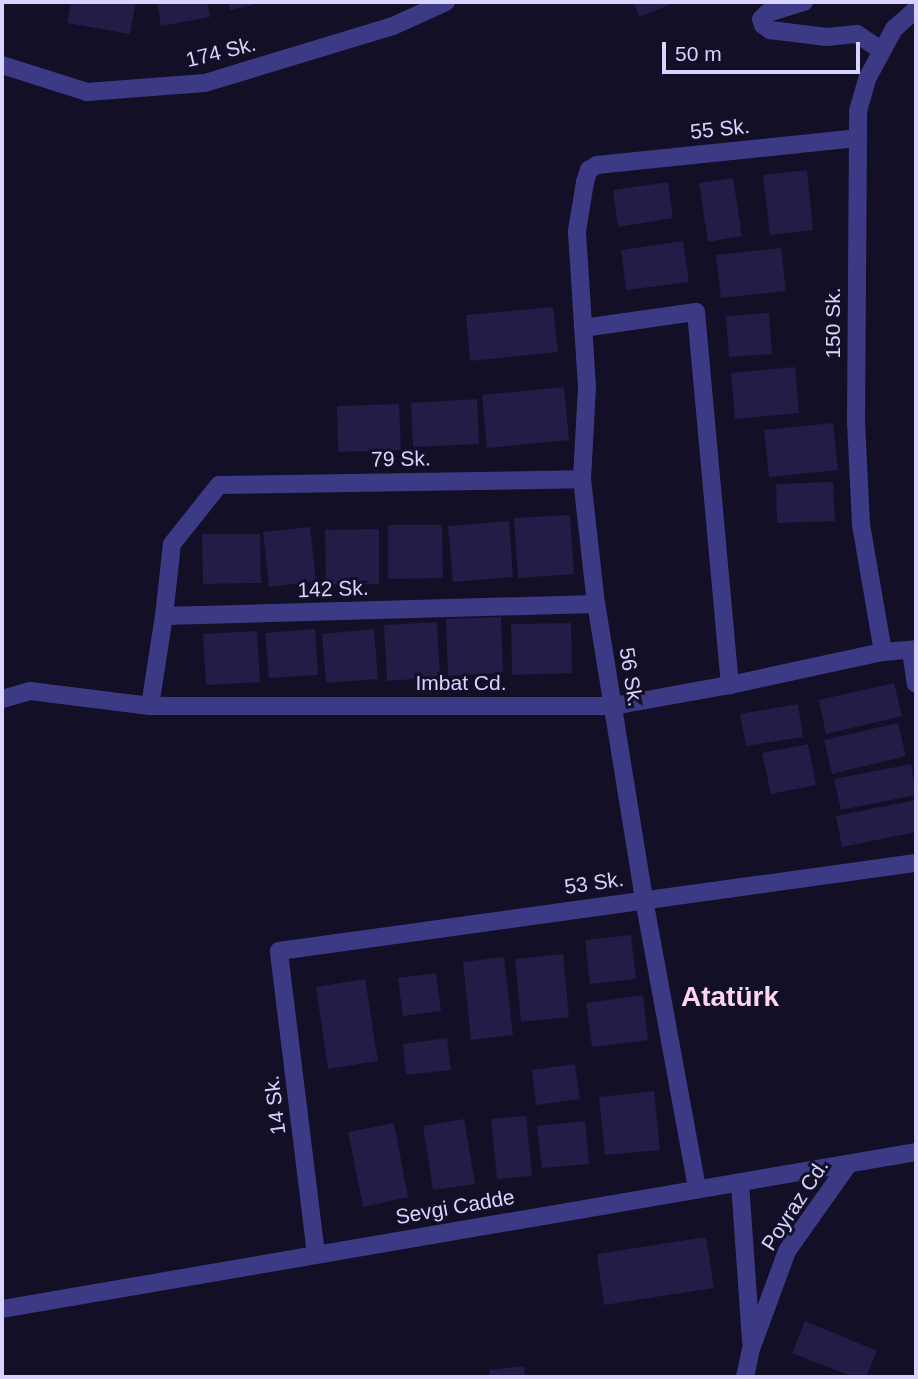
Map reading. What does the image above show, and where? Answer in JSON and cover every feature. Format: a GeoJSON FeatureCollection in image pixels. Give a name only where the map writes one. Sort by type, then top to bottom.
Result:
{"type":"FeatureCollection","features":[{"type":"Feature","properties":{"kind":"street","name":"174 Sk."},"geometry":{"type":"LineString","coordinates":[[2,65],[87,92],[205,83],[393,26],[446,2]]}},
{"type":"Feature","properties":{"kind":"street"},"geometry":{"type":"LineString","coordinates":[[804,2],[767,13],[761,19],[763,25],[770,30],[827,37],[857,34],[882,51]]}},
{"type":"Feature","properties":{"kind":"street","name":"150 Sk."},"geometry":{"type":"LineString","coordinates":[[883,652],[861,524],[856,422],[858,111],[868,77],[894,29],[916,9]]}},
{"type":"Feature","properties":{"kind":"street"},"geometry":{"type":"LineString","coordinates":[[894,29],[916,24]]}},
{"type":"Feature","properties":{"kind":"street","name":"55 Sk."},"geometry":{"type":"LineString","coordinates":[[589,170],[597,165],[857,138]]}},
{"type":"Feature","properties":{"kind":"street","name":"56 Sk."},"geometry":{"type":"LineString","coordinates":[[589,170],[578,231],[587,387],[582,479],[596,604],[644,899],[697,1188]]}},
{"type":"Feature","properties":{"kind":"street"},"geometry":{"type":"LineString","coordinates":[[583,328],[696,312],[730,685]]}},
{"type":"Feature","properties":{"kind":"street","name":"79 Sk."},"geometry":{"type":"LineString","coordinates":[[164,616],[172,544],[219,485],[582,479]]}},
{"type":"Feature","properties":{"kind":"street","name":"142 Sk."},"geometry":{"type":"LineString","coordinates":[[164,616],[596,604]]}},
{"type":"Feature","properties":{"kind":"street"},"geometry":{"type":"LineString","coordinates":[[150,706],[164,616]]}},
{"type":"Feature","properties":{"kind":"street"},"geometry":{"type":"LineString","coordinates":[[914,649],[916,684]]}},
{"type":"Feature","properties":{"kind":"street","name":"Imbat Cd."},"geometry":{"type":"LineString","coordinates":[[2,699],[30,691],[150,706],[613,706],[730,685],[883,652],[914,649]]}},
{"type":"Feature","properties":{"kind":"street","name":"53 Sk."},"geometry":{"type":"LineString","coordinates":[[279,951],[916,863]]}},
{"type":"Feature","properties":{"kind":"street","name":"14 Sk."},"geometry":{"type":"LineString","coordinates":[[279,951],[316,1254]]}},
{"type":"Feature","properties":{"kind":"street","name":"Sevgi Cadde"},"geometry":{"type":"LineString","coordinates":[[2,1309],[697,1188],[848,1166],[916,1152]]}},
{"type":"Feature","properties":{"kind":"street","name":"Poyraz Cd."},"geometry":{"type":"LineString","coordinates":[[745,1377],[751,1349],[787,1251],[848,1166]]}},
{"type":"Feature","properties":{"kind":"street","name":"Poyraz Cd."},"geometry":{"type":"LineString","coordinates":[[740,1183],[751,1349]]}},
{"type":"Feature","properties":{"kind":"building"},"geometry":{"type":"Polygon","coordinates":[[[71,2],[136,2],[130,34],[67,23],[71,2]]]}},
{"type":"Feature","properties":{"kind":"building"},"geometry":{"type":"Polygon","coordinates":[[[157,2],[207,2],[210,17],[161,26],[157,2]]]}},
{"type":"Feature","properties":{"kind":"building"},"geometry":{"type":"Polygon","coordinates":[[[228,2],[260,2],[261,3],[230,10],[228,2]]]}},
{"type":"Feature","properties":{"kind":"building"},"geometry":{"type":"Polygon","coordinates":[[[633,2],[676,2],[640,17],[633,2]]]}},
{"type":"Feature","properties":{"kind":"building"},"geometry":{"type":"Polygon","coordinates":[[[807,170],[813,230],[770,235],[763,175],[807,170]]]}},
{"type":"Feature","properties":{"kind":"building"},"geometry":{"type":"Polygon","coordinates":[[[733,178],[742,236],[708,242],[699,183],[733,178]]]}},
{"type":"Feature","properties":{"kind":"building"},"geometry":{"type":"Polygon","coordinates":[[[668,182],[673,218],[618,227],[613,190],[668,182]]]}},
{"type":"Feature","properties":{"kind":"building"},"geometry":{"type":"Polygon","coordinates":[[[683,241],[689,282],[626,290],[621,250],[683,241]]]}},
{"type":"Feature","properties":{"kind":"building"},"geometry":{"type":"Polygon","coordinates":[[[781,248],[786,291],[721,298],[716,255],[781,248]]]}},
{"type":"Feature","properties":{"kind":"building"},"geometry":{"type":"Polygon","coordinates":[[[553,307],[558,352],[470,361],[466,315],[553,307]]]}},
{"type":"Feature","properties":{"kind":"building"},"geometry":{"type":"Polygon","coordinates":[[[769,313],[772,354],[729,357],[726,316],[769,313]]]}},
{"type":"Feature","properties":{"kind":"building"},"geometry":{"type":"Polygon","coordinates":[[[795,367],[799,413],[735,419],[731,373],[795,367]]]}},
{"type":"Feature","properties":{"kind":"building"},"geometry":{"type":"Polygon","coordinates":[[[564,387],[569,440],[487,448],[482,395],[564,387]]]}},
{"type":"Feature","properties":{"kind":"building"},"geometry":{"type":"Polygon","coordinates":[[[477,399],[479,444],[413,447],[411,403],[477,399]]]}},
{"type":"Feature","properties":{"kind":"building"},"geometry":{"type":"Polygon","coordinates":[[[399,404],[401,450],[338,452],[337,406],[399,404]]]}},
{"type":"Feature","properties":{"kind":"building"},"geometry":{"type":"Polygon","coordinates":[[[833,423],[838,470],[769,477],[764,430],[833,423]]]}},
{"type":"Feature","properties":{"kind":"building"},"geometry":{"type":"Polygon","coordinates":[[[833,482],[835,521],[777,523],[776,484],[833,482]]]}},
{"type":"Feature","properties":{"kind":"building"},"geometry":{"type":"Polygon","coordinates":[[[570,515],[574,574],[518,578],[514,518],[570,515]]]}},
{"type":"Feature","properties":{"kind":"building"},"geometry":{"type":"Polygon","coordinates":[[[509,521],[513,577],[453,582],[448,526],[509,521]]]}},
{"type":"Feature","properties":{"kind":"building"},"geometry":{"type":"Polygon","coordinates":[[[388,525],[442,525],[443,578],[388,579],[388,525]]]}},
{"type":"Feature","properties":{"kind":"building"},"geometry":{"type":"Polygon","coordinates":[[[310,527],[316,581],[269,587],[263,532],[310,527]]]}},
{"type":"Feature","properties":{"kind":"building"},"geometry":{"type":"Polygon","coordinates":[[[379,529],[379,584],[326,585],[325,530],[379,529]]]}},
{"type":"Feature","properties":{"kind":"building"},"geometry":{"type":"Polygon","coordinates":[[[202,534],[260,534],[261,583],[203,584],[202,534]]]}},
{"type":"Feature","properties":{"kind":"building"},"geometry":{"type":"Polygon","coordinates":[[[501,617],[503,673],[448,676],[446,619],[501,617]]]}},
{"type":"Feature","properties":{"kind":"building"},"geometry":{"type":"Polygon","coordinates":[[[437,622],[440,677],[387,681],[384,625],[437,622]]]}},
{"type":"Feature","properties":{"kind":"building"},"geometry":{"type":"Polygon","coordinates":[[[571,623],[572,673],[512,675],[511,624],[571,623]]]}},
{"type":"Feature","properties":{"kind":"building"},"geometry":{"type":"Polygon","coordinates":[[[315,629],[318,675],[269,678],[265,633],[315,629]]]}},
{"type":"Feature","properties":{"kind":"building"},"geometry":{"type":"Polygon","coordinates":[[[374,629],[378,679],[326,683],[322,634],[374,629]]]}},
{"type":"Feature","properties":{"kind":"building"},"geometry":{"type":"Polygon","coordinates":[[[257,631],[260,682],[206,685],[203,634],[257,631]]]}},
{"type":"Feature","properties":{"kind":"building"},"geometry":{"type":"Polygon","coordinates":[[[894,683],[902,716],[826,734],[819,700],[894,683]]]}},
{"type":"Feature","properties":{"kind":"building"},"geometry":{"type":"Polygon","coordinates":[[[798,704],[803,737],[746,746],[740,714],[798,704]]]}},
{"type":"Feature","properties":{"kind":"building"},"geometry":{"type":"Polygon","coordinates":[[[898,723],[906,756],[832,774],[824,740],[898,723]]]}},
{"type":"Feature","properties":{"kind":"building"},"geometry":{"type":"Polygon","coordinates":[[[808,744],[816,785],[771,794],[762,753],[808,744]]]}},
{"type":"Feature","properties":{"kind":"building"},"geometry":{"type":"Polygon","coordinates":[[[911,764],[916,795],[841,810],[834,779],[911,764]]]}},
{"type":"Feature","properties":{"kind":"building"},"geometry":{"type":"Polygon","coordinates":[[[916,800],[916,832],[842,847],[836,816],[916,800]]]}},
{"type":"Feature","properties":{"kind":"building"},"geometry":{"type":"Polygon","coordinates":[[[631,935],[636,979],[590,984],[585,940],[631,935]]]}},
{"type":"Feature","properties":{"kind":"building"},"geometry":{"type":"Polygon","coordinates":[[[563,954],[569,1017],[521,1022],[515,959],[563,954]]]}},
{"type":"Feature","properties":{"kind":"building"},"geometry":{"type":"Polygon","coordinates":[[[504,957],[513,1035],[471,1040],[463,962],[504,957]]]}},
{"type":"Feature","properties":{"kind":"building"},"geometry":{"type":"Polygon","coordinates":[[[436,973],[441,1011],[403,1016],[398,978],[436,973]]]}},
{"type":"Feature","properties":{"kind":"building"},"geometry":{"type":"Polygon","coordinates":[[[365,979],[378,1061],[328,1069],[316,987],[365,979]]]}},
{"type":"Feature","properties":{"kind":"building"},"geometry":{"type":"Polygon","coordinates":[[[643,995],[648,1040],[592,1047],[586,1003],[643,995]]]}},
{"type":"Feature","properties":{"kind":"building"},"geometry":{"type":"Polygon","coordinates":[[[447,1038],[451,1070],[406,1075],[403,1044],[447,1038]]]}},
{"type":"Feature","properties":{"kind":"building"},"geometry":{"type":"Polygon","coordinates":[[[575,1064],[580,1099],[536,1105],[532,1070],[575,1064]]]}},
{"type":"Feature","properties":{"kind":"building"},"geometry":{"type":"Polygon","coordinates":[[[654,1091],[660,1150],[605,1155],[599,1097],[654,1091]]]}},
{"type":"Feature","properties":{"kind":"building"},"geometry":{"type":"Polygon","coordinates":[[[526,1116],[532,1176],[497,1179],[491,1119],[526,1116]]]}},
{"type":"Feature","properties":{"kind":"building"},"geometry":{"type":"Polygon","coordinates":[[[464,1119],[475,1184],[433,1190],[423,1126],[464,1119]]]}},
{"type":"Feature","properties":{"kind":"building"},"geometry":{"type":"Polygon","coordinates":[[[585,1121],[589,1164],[542,1168],[537,1126],[585,1121]]]}},
{"type":"Feature","properties":{"kind":"building"},"geometry":{"type":"Polygon","coordinates":[[[394,1123],[408,1197],[363,1207],[348,1132],[394,1123]]]}},
{"type":"Feature","properties":{"kind":"building"},"geometry":{"type":"Polygon","coordinates":[[[706,1237],[714,1288],[604,1305],[597,1254],[706,1237]]]}},
{"type":"Feature","properties":{"kind":"building"},"geometry":{"type":"Polygon","coordinates":[[[805,1321],[877,1351],[866,1377],[853,1377],[792,1353],[805,1321]]]}},
{"type":"Feature","properties":{"kind":"building"},"geometry":{"type":"Polygon","coordinates":[[[524,1366],[525,1377],[490,1377],[489,1370],[524,1366]]]}},
{"type":"Feature","properties":{"kind":"district","name":"Atatürk"},"geometry":{"type":"Point","coordinates":[730,997]}}]}
